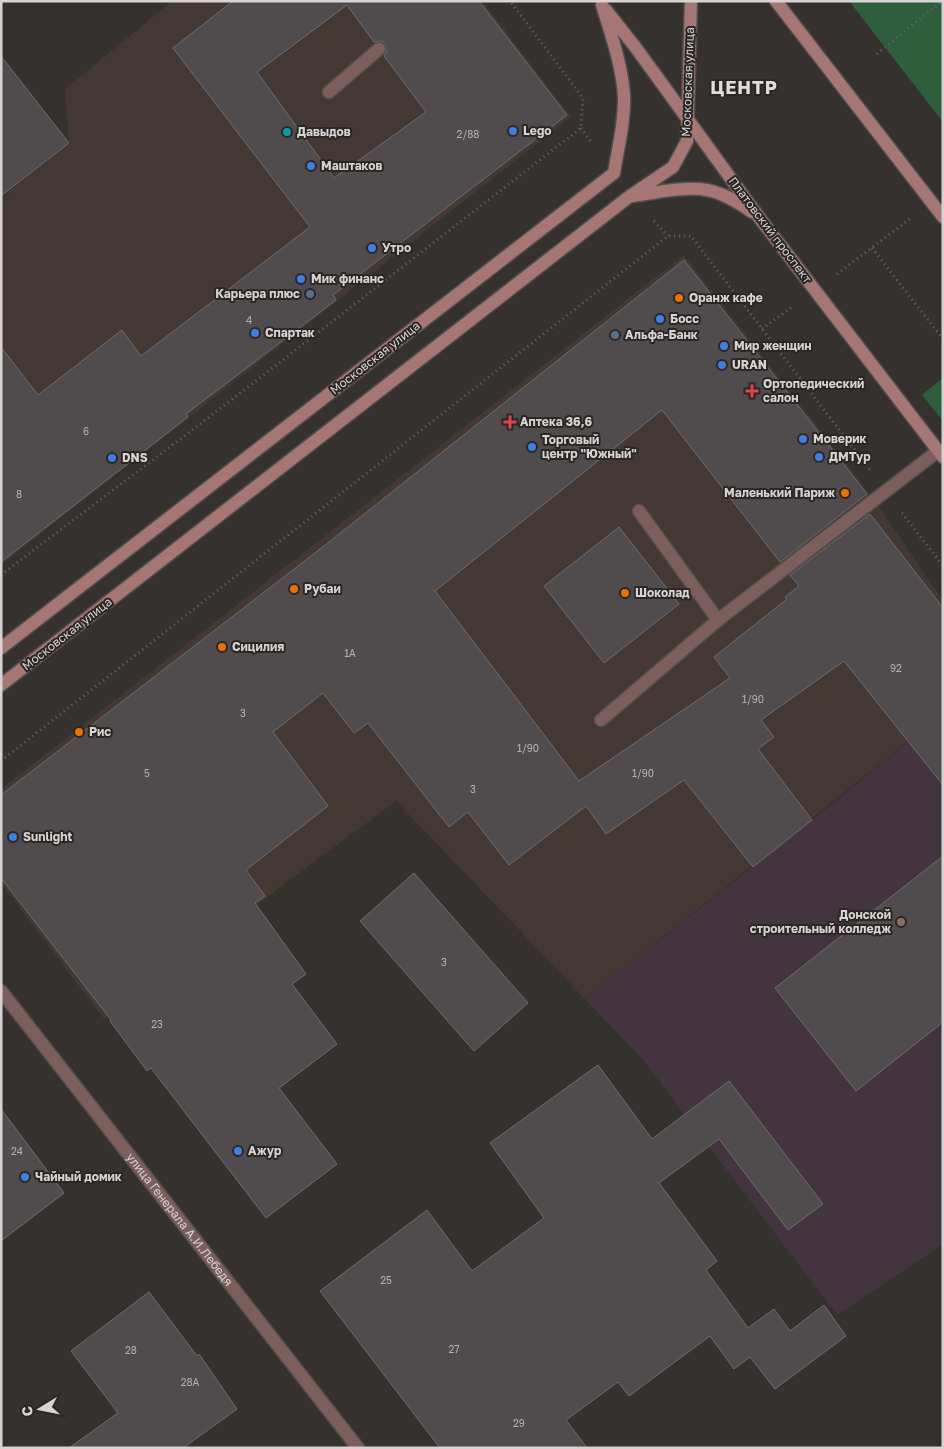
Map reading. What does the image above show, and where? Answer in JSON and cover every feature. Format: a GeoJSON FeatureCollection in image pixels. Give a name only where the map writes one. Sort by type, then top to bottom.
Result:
{"type":"FeatureCollection","features":[{"type":"Feature","properties":{"kind":"main road","name":"Московская улица"},"geometry":{"type":"LineString","coordinates":[[1,685],[630,196],[673,167],[687,141],[690,1]]}},
{"type":"Feature","properties":{"kind":"main road"},"geometry":{"type":"LineString","coordinates":[[776,1],[938,208]]}},
{"type":"Feature","properties":{"kind":"main road","name":"Московская улица"},"geometry":{"type":"LineString","coordinates":[[1,648],[614,173],[622,125],[624,96],[620,66],[601,3]]}},
{"type":"Feature","properties":{"kind":"main road","name":"Платовский проспект"},"geometry":{"type":"LineString","coordinates":[[601,3],[758,216],[941,454]]}},
{"type":"Feature","properties":{"kind":"main road"},"geometry":{"type":"LineString","coordinates":[[630,196],[668,191],[707,190],[732,198],[758,216]]}},
{"type":"Feature","properties":{"kind":"street"},"geometry":{"type":"LineString","coordinates":[[329,92],[379,49]]}},
{"type":"Feature","properties":{"kind":"street"},"geometry":{"type":"LineString","coordinates":[[601,720],[718,620],[941,454]]}},
{"type":"Feature","properties":{"kind":"street"},"geometry":{"type":"LineString","coordinates":[[639,511],[718,620]]}},
{"type":"Feature","properties":{"kind":"street","name":"улица Генерала А.И.Лебедя"},"geometry":{"type":"LineString","coordinates":[[1,991],[358,1448]]}},
{"type":"Feature","properties":{"kind":"path"},"geometry":{"type":"LineString","coordinates":[[877,54],[942,1]]}},
{"type":"Feature","properties":{"kind":"path"},"geometry":{"type":"LineString","coordinates":[[1,575],[212,415],[582,128],[583,98],[512,2]]}},
{"type":"Feature","properties":{"kind":"path"},"geometry":{"type":"LineString","coordinates":[[762,329],[872,248],[938,208]]}},
{"type":"Feature","properties":{"kind":"path"},"geometry":{"type":"LineString","coordinates":[[1,761],[668,236],[690,236],[794,371]]}},
{"type":"Feature","properties":{"kind":"path"},"geometry":{"type":"LineString","coordinates":[[872,248],[943,339]]}},
{"type":"Feature","properties":{"kind":"shaded area"},"geometry":{"type":"Polygon","coordinates":[[[172,1],[483,1],[571,117],[1,565],[1,198],[69,143],[65,89],[172,1]]]}},
{"type":"Feature","properties":{"kind":"shaded area"},"geometry":{"type":"Polygon","coordinates":[[[684,255],[871,495],[943,601],[943,714],[585,999],[396,801],[104,1019],[1,883],[1,789],[684,255]]]}},
{"type":"Feature","properties":{"kind":"shaded area"},"geometry":{"type":"Polygon","coordinates":[[[943,714],[943,1244],[837,1315],[644,1061],[585,999],[943,714]]]}},
{"type":"Feature","properties":{"kind":"green space"},"geometry":{"type":"Polygon","coordinates":[[[849,1],[943,1],[943,122],[849,1]]]}},
{"type":"Feature","properties":{"kind":"green space"},"geometry":{"type":"Polygon","coordinates":[[[943,378],[943,421],[922,395],[943,378]]]}},
{"type":"Feature","properties":{"kind":"building"},"geometry":{"type":"Polygon","coordinates":[[[233,1],[479,1],[567,115],[333,295],[336,300],[186,414],[188,417],[1,562],[1,347],[38,395],[122,330],[141,356],[310,227],[173,48],[233,1]],[[347,5],[257,72],[334,178],[426,112],[384,56],[387,51],[385,44],[381,41],[374,42],[347,5]]]}},
{"type":"Feature","properties":{"kind":"building"},"geometry":{"type":"Polygon","coordinates":[[[1,56],[69,143],[1,196],[1,56]]]}},
{"type":"Feature","properties":{"kind":"building"},"geometry":{"type":"Polygon","coordinates":[[[684,260],[867,494],[780,562],[662,410],[435,591],[579,781],[730,678],[714,657],[787,599],[785,597],[799,586],[790,575],[870,514],[943,608],[943,785],[844,661],[761,720],[774,737],[758,749],[812,820],[753,867],[684,780],[606,834],[586,806],[509,865],[468,812],[449,827],[368,723],[354,733],[323,693],[273,732],[328,806],[246,870],[265,896],[255,903],[306,974],[292,984],[337,1044],[279,1088],[337,1164],[266,1218],[151,1068],[147,1071],[111,1020],[1,878],[1,795],[324,546],[684,260]]]}},
{"type":"Feature","properties":{"kind":"building"},"geometry":{"type":"Polygon","coordinates":[[[619,527],[679,604],[604,663],[544,586],[619,527]]]}},
{"type":"Feature","properties":{"kind":"building","name":"Донской строительный колледж"},"geometry":{"type":"Polygon","coordinates":[[[943,856],[943,1022],[856,1091],[775,988],[943,856]]]}},
{"type":"Feature","properties":{"kind":"building"},"geometry":{"type":"Polygon","coordinates":[[[414,873],[528,1003],[474,1051],[360,921],[414,873]]]}},
{"type":"Feature","properties":{"kind":"building"},"geometry":{"type":"Polygon","coordinates":[[[598,1065],[652,1139],[729,1081],[823,1204],[788,1230],[719,1139],[659,1183],[717,1261],[706,1270],[748,1328],[774,1309],[790,1331],[824,1305],[846,1336],[775,1389],[750,1357],[734,1369],[710,1336],[629,1396],[618,1382],[566,1420],[587,1448],[440,1448],[320,1291],[427,1210],[472,1271],[544,1218],[490,1143],[598,1065]]]}},
{"type":"Feature","properties":{"kind":"building"},"geometry":{"type":"Polygon","coordinates":[[[1,1109],[64,1193],[1,1241],[1,1109]]]}},
{"type":"Feature","properties":{"kind":"building"},"geometry":{"type":"Polygon","coordinates":[[[149,1292],[197,1356],[199,1354],[237,1409],[183,1448],[69,1448],[118,1413],[71,1351],[149,1292]]]}},
{"type":"Feature","properties":{"kind":"place","name":"Lego"},"geometry":{"type":"Point","coordinates":[513,131]}},
{"type":"Feature","properties":{"kind":"place","name":"Давыдов"},"geometry":{"type":"Point","coordinates":[287,132]}},
{"type":"Feature","properties":{"kind":"place","name":"Маштаков"},"geometry":{"type":"Point","coordinates":[311,166]}},
{"type":"Feature","properties":{"kind":"place","name":"Утро"},"geometry":{"type":"Point","coordinates":[372,248]}},
{"type":"Feature","properties":{"kind":"place","name":"Мик финанс"},"geometry":{"type":"Point","coordinates":[301,279]}},
{"type":"Feature","properties":{"kind":"place","name":"Карьера плюс"},"geometry":{"type":"Point","coordinates":[310,294]}},
{"type":"Feature","properties":{"kind":"place","name":"Оранж кафе"},"geometry":{"type":"Point","coordinates":[679,298]}},
{"type":"Feature","properties":{"kind":"place","name":"Босс"},"geometry":{"type":"Point","coordinates":[660,319]}},
{"type":"Feature","properties":{"kind":"place","name":"Спартак"},"geometry":{"type":"Point","coordinates":[255,333]}},
{"type":"Feature","properties":{"kind":"place","name":"Альфа-Банк"},"geometry":{"type":"Point","coordinates":[615,335]}},
{"type":"Feature","properties":{"kind":"place","name":"Мир женщин"},"geometry":{"type":"Point","coordinates":[724,346]}},
{"type":"Feature","properties":{"kind":"place","name":"URAN"},"geometry":{"type":"Point","coordinates":[722,365]}},
{"type":"Feature","properties":{"kind":"place","name":"Ортопедический салон"},"geometry":{"type":"Point","coordinates":[752,391]}},
{"type":"Feature","properties":{"kind":"place","name":"Аптека 36,6"},"geometry":{"type":"Point","coordinates":[510,422]}},
{"type":"Feature","properties":{"kind":"place","name":"Моверик"},"geometry":{"type":"Point","coordinates":[803,439]}},
{"type":"Feature","properties":{"kind":"place","name":"Торговый центр \"Южный\""},"geometry":{"type":"Point","coordinates":[532,447]}},
{"type":"Feature","properties":{"kind":"place","name":"ДМТур"},"geometry":{"type":"Point","coordinates":[819,457]}},
{"type":"Feature","properties":{"kind":"place","name":"DNS"},"geometry":{"type":"Point","coordinates":[112,458]}},
{"type":"Feature","properties":{"kind":"place","name":"Маленький Париж"},"geometry":{"type":"Point","coordinates":[845,493]}},
{"type":"Feature","properties":{"kind":"place","name":"Рубаи"},"geometry":{"type":"Point","coordinates":[294,589]}},
{"type":"Feature","properties":{"kind":"place","name":"Шоколад"},"geometry":{"type":"Point","coordinates":[625,593]}},
{"type":"Feature","properties":{"kind":"place","name":"Сицилия"},"geometry":{"type":"Point","coordinates":[222,647]}},
{"type":"Feature","properties":{"kind":"place","name":"Рис"},"geometry":{"type":"Point","coordinates":[79,732]}},
{"type":"Feature","properties":{"kind":"place","name":"Sunlight"},"geometry":{"type":"Point","coordinates":[13,837]}},
{"type":"Feature","properties":{"kind":"place","name":"Донской строительный колледж"},"geometry":{"type":"Point","coordinates":[901,922]}},
{"type":"Feature","properties":{"kind":"place","name":"Ажур"},"geometry":{"type":"Point","coordinates":[238,1151]}},
{"type":"Feature","properties":{"kind":"place","name":"Чайный домик"},"geometry":{"type":"Point","coordinates":[25,1177]}},
{"type":"Feature","properties":{"kind":"district","name":"ЦЕНТР"},"geometry":{"type":"Point","coordinates":[744,88]}}]}
